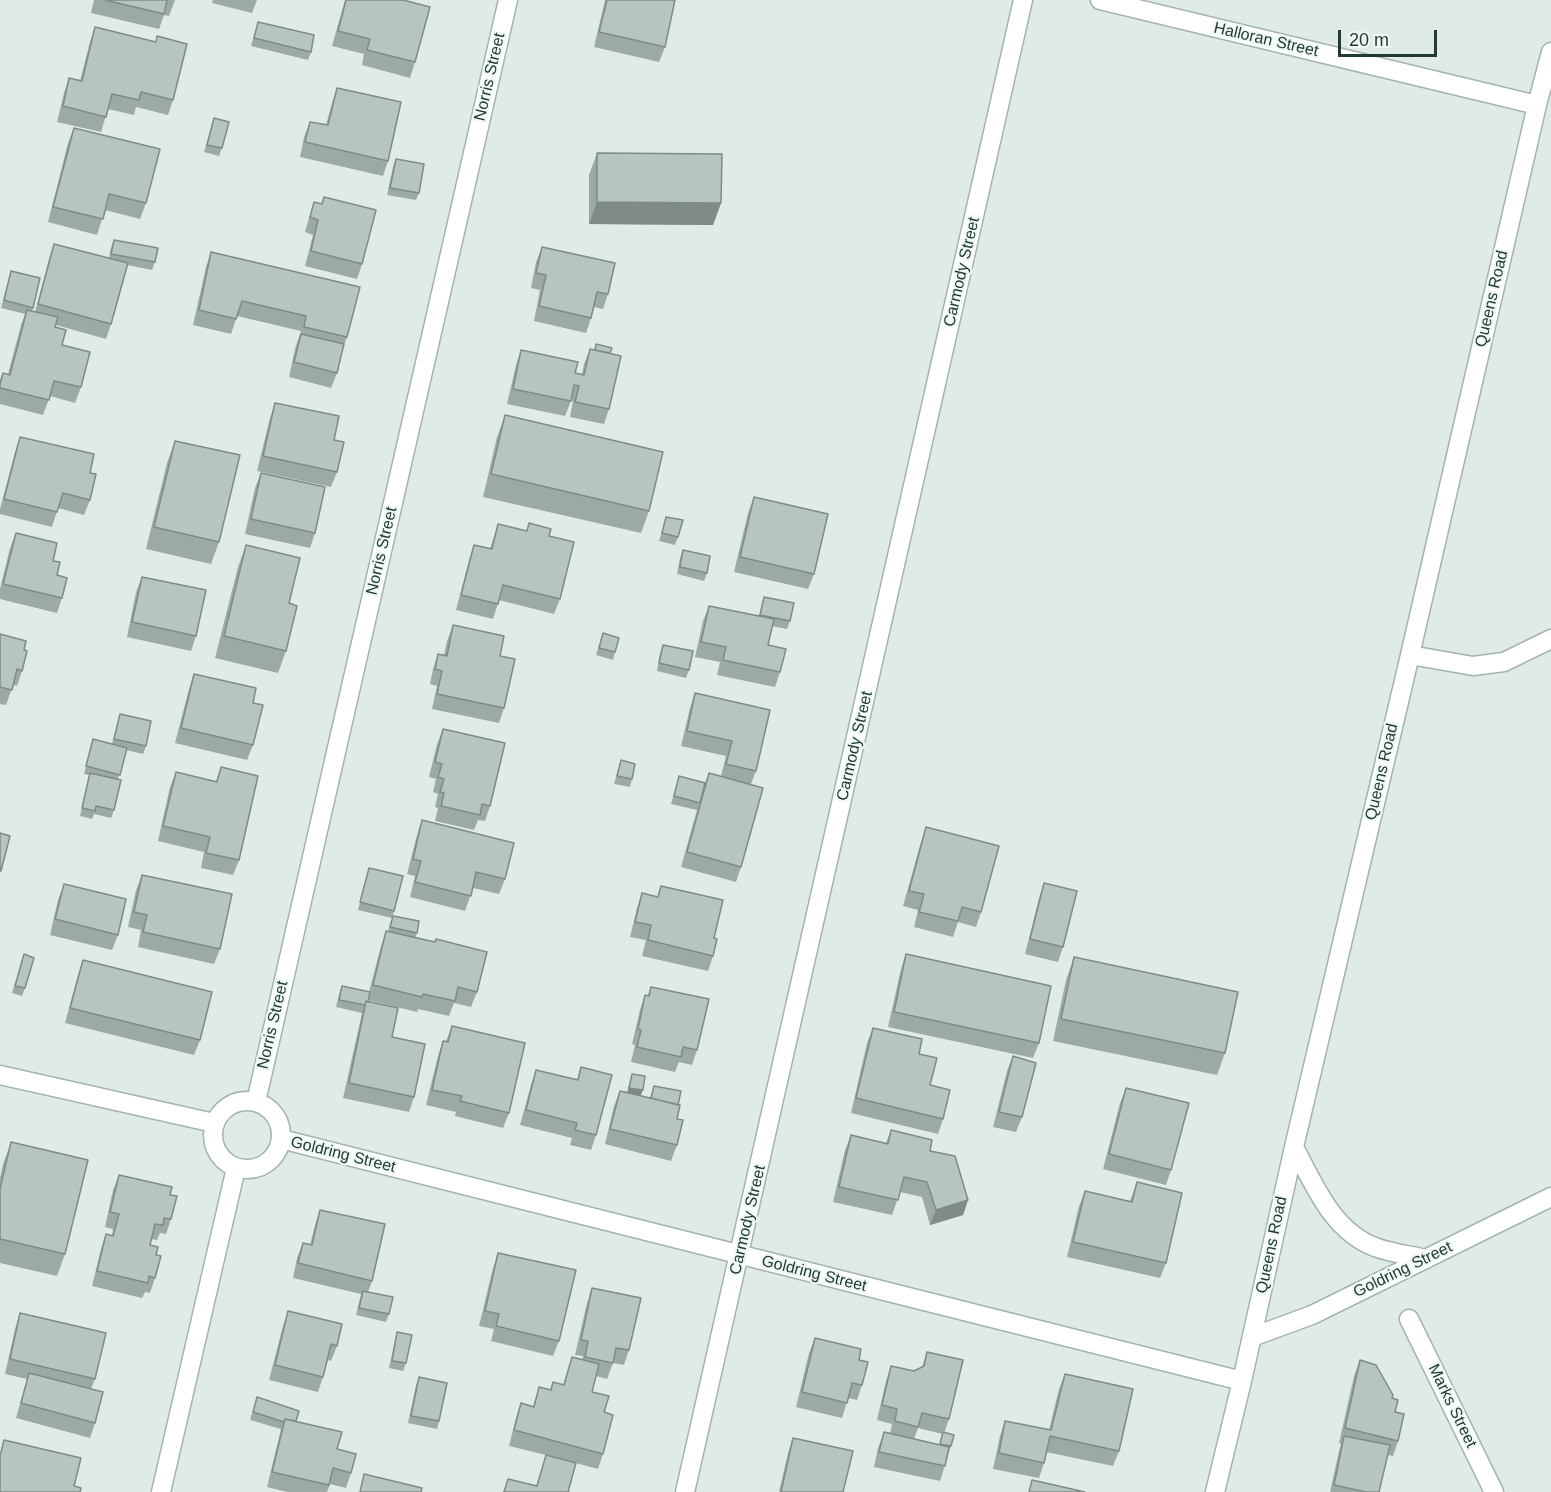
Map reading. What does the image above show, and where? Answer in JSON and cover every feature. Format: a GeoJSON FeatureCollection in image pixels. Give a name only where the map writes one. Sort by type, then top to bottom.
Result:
{"type":"FeatureCollection","features":[{"type":"Feature","properties":{"kind":"street","name":"Norris Street"},"geometry":{"type":"LineString","coordinates":[[255,1102],[508,0]]}},
{"type":"Feature","properties":{"kind":"street","name":"Carmody Street"},"geometry":{"type":"LineString","coordinates":[[685,1492],[1023,0]]}},
{"type":"Feature","properties":{"kind":"street","name":"Halloran Street"},"geometry":{"type":"LineString","coordinates":[[1100,0],[1537,105]]}},
{"type":"Feature","properties":{"kind":"street","name":"Queens Road"},"geometry":{"type":"LineString","coordinates":[[1215,1492],[1551,52]]}},
{"type":"Feature","properties":{"kind":"street"},"geometry":{"type":"LineString","coordinates":[[1410,655],[1473,666],[1504,662],[1551,639]]}},
{"type":"Feature","properties":{"kind":"street"},"geometry":{"type":"LineString","coordinates":[[0,1075],[214,1123]]}},
{"type":"Feature","properties":{"kind":"street"},"geometry":{"type":"LineString","coordinates":[[242,1101],[255,1102],[266,1107],[275,1115],[280,1126],[281,1139],[278,1151],[261,1167],[249,1170],[236,1168],[225,1162],[218,1154],[213,1143],[214,1123],[230,1105],[242,1101]]}},
{"type":"Feature","properties":{"kind":"street","name":"Goldring Street"},"geometry":{"type":"LineString","coordinates":[[281,1139],[1242,1381]]}},
{"type":"Feature","properties":{"kind":"street"},"geometry":{"type":"LineString","coordinates":[[1294,1147],[1325,1206],[1346,1229],[1374,1247],[1425,1258]]}},
{"type":"Feature","properties":{"kind":"street"},"geometry":{"type":"LineString","coordinates":[[161,1492],[236,1168]]}},
{"type":"Feature","properties":{"kind":"street","name":"Goldring Street"},"geometry":{"type":"LineString","coordinates":[[1252,1337],[1312,1316],[1551,1197]]}},
{"type":"Feature","properties":{"kind":"street","name":"Marks Street"},"geometry":{"type":"LineString","coordinates":[[1409,1319],[1494,1492]]}},
{"type":"Feature","properties":{"kind":"building"},"geometry":{"type":"Polygon","coordinates":[[[105,0],[167,0],[164,14],[105,0]]]}},
{"type":"Feature","properties":{"kind":"building"},"geometry":{"type":"Polygon","coordinates":[[[346,0],[403,0],[430,7],[415,62],[367,50],[370,39],[338,31],[346,0]]]}},
{"type":"Feature","properties":{"kind":"building"},"geometry":{"type":"Polygon","coordinates":[[[607,0],[675,0],[665,47],[599,32],[607,0]]]}},
{"type":"Feature","properties":{"kind":"building"},"geometry":{"type":"Polygon","coordinates":[[[258,22],[314,35],[311,52],[254,38],[258,22]]]}},
{"type":"Feature","properties":{"kind":"building"},"geometry":{"type":"Polygon","coordinates":[[[95,27],[156,42],[157,36],[187,44],[173,100],[141,92],[139,100],[112,94],[106,117],[63,106],[69,78],[82,81],[95,27]]]}},
{"type":"Feature","properties":{"kind":"building"},"geometry":{"type":"Polygon","coordinates":[[[337,88],[401,102],[388,161],[305,142],[310,122],[328,125],[337,88]]]}},
{"type":"Feature","properties":{"kind":"building"},"geometry":{"type":"Polygon","coordinates":[[[214,118],[229,122],[222,148],[207,145],[214,118]]]}},
{"type":"Feature","properties":{"kind":"building"},"geometry":{"type":"Polygon","coordinates":[[[74,128],[160,149],[146,203],[109,194],[103,219],[53,207],[74,128]]]}},
{"type":"Feature","properties":{"kind":"building"},"geometry":{"type":"Polygon","coordinates":[[[597,153],[722,154],[721,203],[597,202],[597,153]]]}},
{"type":"Feature","properties":{"kind":"building"},"geometry":{"type":"Polygon","coordinates":[[[396,159],[424,164],[419,193],[390,188],[396,159]]]}},
{"type":"Feature","properties":{"kind":"building"},"geometry":{"type":"Polygon","coordinates":[[[324,197],[376,210],[362,264],[311,251],[318,220],[310,217],[314,202],[322,204],[324,197]]]}},
{"type":"Feature","properties":{"kind":"building"},"geometry":{"type":"Polygon","coordinates":[[[114,240],[158,248],[155,262],[111,254],[114,240]]]}},
{"type":"Feature","properties":{"kind":"building"},"geometry":{"type":"Polygon","coordinates":[[[54,244],[128,263],[111,324],[38,304],[54,244]]]}},
{"type":"Feature","properties":{"kind":"building"},"geometry":{"type":"Polygon","coordinates":[[[542,247],[615,263],[608,294],[597,292],[591,318],[539,306],[546,275],[536,273],[542,247]]]}},
{"type":"Feature","properties":{"kind":"building"},"geometry":{"type":"Polygon","coordinates":[[[211,252],[360,287],[347,337],[304,327],[306,316],[242,301],[236,319],[199,310],[211,252]]]}},
{"type":"Feature","properties":{"kind":"building"},"geometry":{"type":"Polygon","coordinates":[[[11,271],[40,278],[33,308],[4,300],[11,271]]]}},
{"type":"Feature","properties":{"kind":"building"},"geometry":{"type":"Polygon","coordinates":[[[27,310],[58,317],[55,327],[66,330],[62,345],[90,352],[81,387],[54,381],[49,400],[0,388],[3,373],[10,375],[27,310]]]}},
{"type":"Feature","properties":{"kind":"building"},"geometry":{"type":"Polygon","coordinates":[[[301,334],[344,344],[337,373],[294,362],[301,334]]]}},
{"type":"Feature","properties":{"kind":"building"},"geometry":{"type":"Polygon","coordinates":[[[596,344],[612,348],[610,353],[595,350],[596,344]]]}},
{"type":"Feature","properties":{"kind":"building"},"geometry":{"type":"Polygon","coordinates":[[[590,349],[621,356],[609,409],[575,402],[579,386],[574,385],[571,401],[513,389],[521,350],[578,362],[575,373],[584,375],[590,349]]]}},
{"type":"Feature","properties":{"kind":"building"},"geometry":{"type":"Polygon","coordinates":[[[275,403],[339,416],[334,440],[344,442],[337,472],[263,456],[275,403]]]}},
{"type":"Feature","properties":{"kind":"building"},"geometry":{"type":"Polygon","coordinates":[[[505,415],[663,452],[649,511],[491,474],[505,415]]]}},
{"type":"Feature","properties":{"kind":"building"},"geometry":{"type":"Polygon","coordinates":[[[20,437],[94,454],[90,473],[96,474],[90,500],[63,493],[57,512],[4,499],[20,437]]]}},
{"type":"Feature","properties":{"kind":"building"},"geometry":{"type":"Polygon","coordinates":[[[175,441],[240,455],[219,542],[154,527],[175,441]]]}},
{"type":"Feature","properties":{"kind":"building"},"geometry":{"type":"Polygon","coordinates":[[[261,473],[325,487],[315,533],[251,519],[261,473]]]}},
{"type":"Feature","properties":{"kind":"building"},"geometry":{"type":"Polygon","coordinates":[[[754,497],[828,514],[814,574],[740,557],[754,497]]]}},
{"type":"Feature","properties":{"kind":"building"},"geometry":{"type":"Polygon","coordinates":[[[666,517],[683,520],[678,537],[662,533],[666,517]]]}},
{"type":"Feature","properties":{"kind":"building"},"geometry":{"type":"Polygon","coordinates":[[[529,523],[551,529],[549,536],[574,542],[560,599],[503,585],[498,604],[461,595],[474,545],[492,549],[498,524],[527,531],[529,523]]]}},
{"type":"Feature","properties":{"kind":"building"},"geometry":{"type":"Polygon","coordinates":[[[16,533],[57,543],[53,561],[60,562],[57,575],[67,578],[62,598],[3,584],[16,533]]]}},
{"type":"Feature","properties":{"kind":"building"},"geometry":{"type":"Polygon","coordinates":[[[246,545],[300,558],[289,603],[297,606],[286,651],[224,636],[246,545]]]}},
{"type":"Feature","properties":{"kind":"building"},"geometry":{"type":"Polygon","coordinates":[[[683,550],[710,556],[707,573],[680,567],[683,550]]]}},
{"type":"Feature","properties":{"kind":"building"},"geometry":{"type":"Polygon","coordinates":[[[142,577],[206,590],[196,636],[132,622],[142,577]]]}},
{"type":"Feature","properties":{"kind":"building"},"geometry":{"type":"Polygon","coordinates":[[[764,597],[794,603],[790,621],[760,615],[764,597]]]}},
{"type":"Feature","properties":{"kind":"building"},"geometry":{"type":"Polygon","coordinates":[[[709,606],[774,619],[768,645],[786,649],[780,672],[723,660],[726,647],[701,642],[709,606]]]}},
{"type":"Feature","properties":{"kind":"building"},"geometry":{"type":"Polygon","coordinates":[[[453,625],[504,636],[500,656],[515,659],[504,708],[437,694],[442,671],[435,669],[438,654],[447,656],[453,625]]]}},
{"type":"Feature","properties":{"kind":"building"},"geometry":{"type":"Polygon","coordinates":[[[603,633],[619,638],[615,652],[599,648],[603,633]]]}},
{"type":"Feature","properties":{"kind":"building"},"geometry":{"type":"Polygon","coordinates":[[[0,634],[26,641],[24,650],[27,651],[22,671],[17,669],[12,690],[0,687],[0,634]]]}},
{"type":"Feature","properties":{"kind":"building"},"geometry":{"type":"Polygon","coordinates":[[[663,645],[693,651],[689,670],[659,663],[663,645]]]}},
{"type":"Feature","properties":{"kind":"building"},"geometry":{"type":"Polygon","coordinates":[[[194,674],[256,688],[253,703],[263,705],[253,745],[181,728],[194,674]]]}},
{"type":"Feature","properties":{"kind":"building"},"geometry":{"type":"Polygon","coordinates":[[[695,693],[770,710],[756,771],[726,764],[732,741],[687,731],[695,693]]]}},
{"type":"Feature","properties":{"kind":"building"},"geometry":{"type":"Polygon","coordinates":[[[120,714],[151,721],[146,746],[114,739],[120,714]]]}},
{"type":"Feature","properties":{"kind":"building"},"geometry":{"type":"Polygon","coordinates":[[[443,729],[505,743],[490,806],[482,804],[480,815],[441,806],[444,793],[440,792],[444,779],[438,777],[442,764],[435,762],[443,729]]]}},
{"type":"Feature","properties":{"kind":"building"},"geometry":{"type":"Polygon","coordinates":[[[93,739],[127,748],[120,775],[86,766],[93,739]]]}},
{"type":"Feature","properties":{"kind":"building"},"geometry":{"type":"Polygon","coordinates":[[[621,760],[635,764],[632,779],[617,776],[621,760]]]}},
{"type":"Feature","properties":{"kind":"building"},"geometry":{"type":"Polygon","coordinates":[[[221,767],[258,776],[239,860],[206,853],[210,837],[163,826],[176,772],[217,782],[221,767]]]}},
{"type":"Feature","properties":{"kind":"building"},"geometry":{"type":"Polygon","coordinates":[[[90,773],[121,780],[114,810],[96,806],[95,811],[82,808],[90,773]]]}},
{"type":"Feature","properties":{"kind":"building"},"geometry":{"type":"Polygon","coordinates":[[[709,773],[763,788],[741,867],[687,852],[709,773]]]}},
{"type":"Feature","properties":{"kind":"building"},"geometry":{"type":"Polygon","coordinates":[[[679,776],[705,783],[700,803],[674,796],[679,776]]]}},
{"type":"Feature","properties":{"kind":"building"},"geometry":{"type":"Polygon","coordinates":[[[422,820],[514,843],[505,879],[476,872],[471,896],[415,882],[421,861],[413,859],[422,820]]]}},
{"type":"Feature","properties":{"kind":"building"},"geometry":{"type":"Polygon","coordinates":[[[926,827],[999,846],[981,912],[962,907],[958,921],[919,912],[924,894],[909,891],[926,827]]]}},
{"type":"Feature","properties":{"kind":"building"},"geometry":{"type":"Polygon","coordinates":[[[0,833],[10,836],[1,871],[0,871],[0,833]]]}},
{"type":"Feature","properties":{"kind":"building"},"geometry":{"type":"Polygon","coordinates":[[[369,868],[403,876],[394,911],[360,902],[369,868]]]}},
{"type":"Feature","properties":{"kind":"building"},"geometry":{"type":"Polygon","coordinates":[[[142,875],[232,894],[220,949],[143,932],[147,915],[134,912],[142,875]]]}},
{"type":"Feature","properties":{"kind":"building"},"geometry":{"type":"Polygon","coordinates":[[[1044,883],[1077,891],[1063,947],[1030,939],[1044,883]]]}},
{"type":"Feature","properties":{"kind":"building"},"geometry":{"type":"Polygon","coordinates":[[[64,884],[126,899],[118,935],[55,919],[64,884]]]}},
{"type":"Feature","properties":{"kind":"building"},"geometry":{"type":"Polygon","coordinates":[[[661,886],[723,900],[714,938],[717,939],[713,956],[648,940],[651,925],[635,922],[642,893],[658,897],[661,886]]]}},
{"type":"Feature","properties":{"kind":"building"},"geometry":{"type":"Polygon","coordinates":[[[393,916],[419,921],[417,933],[390,927],[393,916]]]}},
{"type":"Feature","properties":{"kind":"building"},"geometry":{"type":"Polygon","coordinates":[[[386,931],[435,942],[436,939],[487,952],[477,992],[458,987],[455,1001],[423,994],[422,997],[373,985],[386,931]]]}},
{"type":"Feature","properties":{"kind":"building"},"geometry":{"type":"Polygon","coordinates":[[[24,954],[34,958],[25,988],[15,986],[24,954]]]}},
{"type":"Feature","properties":{"kind":"building"},"geometry":{"type":"Polygon","coordinates":[[[906,954],[1051,986],[1039,1043],[894,1012],[906,954]]]}},
{"type":"Feature","properties":{"kind":"building"},"geometry":{"type":"Polygon","coordinates":[[[1074,957],[1238,992],[1225,1053],[1061,1019],[1074,957]]]}},
{"type":"Feature","properties":{"kind":"building"},"geometry":{"type":"Polygon","coordinates":[[[83,960],[212,992],[200,1040],[70,1008],[83,960]]]}},
{"type":"Feature","properties":{"kind":"building"},"geometry":{"type":"Polygon","coordinates":[[[342,986],[370,992],[368,1002],[366,1001],[365,1005],[339,1000],[342,986]]]}},
{"type":"Feature","properties":{"kind":"building"},"geometry":{"type":"Polygon","coordinates":[[[651,987],[709,999],[697,1050],[683,1047],[681,1057],[637,1047],[645,995],[649,996],[651,987]]]}},
{"type":"Feature","properties":{"kind":"building"},"geometry":{"type":"Polygon","coordinates":[[[366,1001],[398,1008],[392,1037],[425,1044],[414,1097],[349,1083],[366,1001]]]}},
{"type":"Feature","properties":{"kind":"building"},"geometry":{"type":"Polygon","coordinates":[[[452,1026],[525,1043],[509,1113],[460,1101],[462,1096],[432,1090],[443,1041],[448,1042],[452,1026]]]}},
{"type":"Feature","properties":{"kind":"building"},"geometry":{"type":"Polygon","coordinates":[[[873,1028],[922,1039],[919,1054],[937,1058],[930,1085],[950,1090],[943,1119],[856,1098],[873,1028]]]}},
{"type":"Feature","properties":{"kind":"building"},"geometry":{"type":"Polygon","coordinates":[[[1013,1056],[1036,1063],[1022,1117],[999,1112],[1013,1056]]]}},
{"type":"Feature","properties":{"kind":"building"},"geometry":{"type":"Polygon","coordinates":[[[581,1067],[612,1075],[596,1135],[575,1130],[577,1123],[526,1110],[536,1070],[578,1080],[581,1067]]]}},
{"type":"Feature","properties":{"kind":"building"},"geometry":{"type":"Polygon","coordinates":[[[632,1074],[645,1076],[643,1090],[629,1088],[632,1074]]]}},
{"type":"Feature","properties":{"kind":"building"},"geometry":{"type":"Polygon","coordinates":[[[654,1086],[681,1091],[678,1105],[651,1098],[654,1086]]]}},
{"type":"Feature","properties":{"kind":"building"},"geometry":{"type":"Polygon","coordinates":[[[1126,1088],[1189,1103],[1171,1170],[1109,1154],[1126,1088]]]}},
{"type":"Feature","properties":{"kind":"building"},"geometry":{"type":"Polygon","coordinates":[[[620,1091],[680,1105],[677,1119],[683,1120],[677,1145],[610,1129],[620,1091]]]}},
{"type":"Feature","properties":{"kind":"building"},"geometry":{"type":"Polygon","coordinates":[[[891,1130],[932,1140],[930,1151],[955,1156],[968,1200],[936,1210],[927,1182],[904,1177],[898,1200],[839,1187],[851,1135],[888,1144],[891,1130]]]}},
{"type":"Feature","properties":{"kind":"building"},"geometry":{"type":"Polygon","coordinates":[[[11,1142],[88,1160],[65,1254],[0,1239],[0,1189],[11,1142]]]}},
{"type":"Feature","properties":{"kind":"building"},"geometry":{"type":"Polygon","coordinates":[[[119,1175],[172,1187],[170,1195],[177,1196],[171,1219],[164,1218],[163,1225],[155,1224],[150,1245],[158,1247],[156,1255],[161,1256],[155,1278],[149,1276],[148,1283],[97,1271],[106,1234],[113,1236],[119,1214],[110,1212],[119,1175]]]}},
{"type":"Feature","properties":{"kind":"building"},"geometry":{"type":"Polygon","coordinates":[[[1137,1182],[1182,1193],[1166,1263],[1073,1242],[1085,1191],[1132,1202],[1137,1182]]]}},
{"type":"Feature","properties":{"kind":"building"},"geometry":{"type":"Polygon","coordinates":[[[320,1210],[385,1224],[372,1281],[298,1263],[303,1243],[312,1245],[320,1210]]]}},
{"type":"Feature","properties":{"kind":"building"},"geometry":{"type":"Polygon","coordinates":[[[498,1253],[576,1270],[559,1341],[496,1326],[499,1314],[485,1311],[498,1253]]]}},
{"type":"Feature","properties":{"kind":"building"},"geometry":{"type":"Polygon","coordinates":[[[592,1288],[641,1298],[629,1350],[616,1348],[613,1363],[585,1357],[588,1341],[581,1340],[592,1288]]]}},
{"type":"Feature","properties":{"kind":"building"},"geometry":{"type":"Polygon","coordinates":[[[363,1291],[393,1297],[389,1314],[359,1308],[363,1291]]]}},
{"type":"Feature","properties":{"kind":"building"},"geometry":{"type":"Polygon","coordinates":[[[288,1311],[342,1324],[337,1346],[331,1344],[323,1377],[275,1365],[288,1311]]]}},
{"type":"Feature","properties":{"kind":"building"},"geometry":{"type":"Polygon","coordinates":[[[20,1313],[106,1333],[95,1379],[10,1359],[20,1313]]]}},
{"type":"Feature","properties":{"kind":"building"},"geometry":{"type":"Polygon","coordinates":[[[397,1332],[412,1335],[406,1363],[392,1361],[397,1332]]]}},
{"type":"Feature","properties":{"kind":"building"},"geometry":{"type":"Polygon","coordinates":[[[815,1338],[861,1349],[859,1360],[868,1362],[862,1385],[852,1383],[847,1403],[802,1392],[815,1338]]]}},
{"type":"Feature","properties":{"kind":"building"},"geometry":{"type":"Polygon","coordinates":[[[927,1352],[963,1360],[949,1419],[922,1413],[918,1427],[895,1421],[897,1409],[882,1405],[891,1366],[914,1371],[924,1366],[927,1352]]]}},
{"type":"Feature","properties":{"kind":"building"},"geometry":{"type":"Polygon","coordinates":[[[572,1357],[599,1364],[592,1392],[609,1396],[604,1412],[613,1415],[603,1454],[514,1430],[521,1403],[534,1407],[539,1387],[551,1390],[553,1382],[564,1385],[572,1357]]]}},
{"type":"Feature","properties":{"kind":"building"},"geometry":{"type":"Polygon","coordinates":[[[1360,1360],[1376,1365],[1393,1395],[1392,1398],[1398,1400],[1395,1412],[1404,1414],[1398,1441],[1345,1428],[1360,1360]]]}},
{"type":"Feature","properties":{"kind":"building"},"geometry":{"type":"Polygon","coordinates":[[[29,1373],[103,1392],[95,1423],[21,1403],[29,1373]]]}},
{"type":"Feature","properties":{"kind":"building"},"geometry":{"type":"Polygon","coordinates":[[[1065,1374],[1133,1389],[1119,1451],[1050,1436],[1044,1463],[999,1453],[1005,1421],[1051,1430],[1065,1374]]]}},
{"type":"Feature","properties":{"kind":"building"},"geometry":{"type":"Polygon","coordinates":[[[419,1377],[447,1383],[439,1421],[411,1416],[419,1377]]]}},
{"type":"Feature","properties":{"kind":"building"},"geometry":{"type":"Polygon","coordinates":[[[257,1397],[299,1411],[296,1421],[285,1419],[284,1422],[253,1412],[257,1397]]]}},
{"type":"Feature","properties":{"kind":"building"},"geometry":{"type":"Polygon","coordinates":[[[285,1419],[342,1432],[337,1449],[356,1454],[351,1473],[333,1468],[329,1485],[272,1472],[285,1419]]]}},
{"type":"Feature","properties":{"kind":"building"},"geometry":{"type":"Polygon","coordinates":[[[884,1432],[949,1447],[945,1466],[879,1452],[884,1432]]]}},
{"type":"Feature","properties":{"kind":"building"},"geometry":{"type":"Polygon","coordinates":[[[943,1432],[954,1435],[951,1446],[940,1444],[943,1432]]]}},
{"type":"Feature","properties":{"kind":"building"},"geometry":{"type":"Polygon","coordinates":[[[1344,1436],[1390,1445],[1379,1492],[1366,1492],[1334,1485],[1344,1436]]]}},
{"type":"Feature","properties":{"kind":"building"},"geometry":{"type":"Polygon","coordinates":[[[793,1438],[853,1451],[843,1492],[781,1492],[793,1438]]]}},
{"type":"Feature","properties":{"kind":"building"},"geometry":{"type":"Polygon","coordinates":[[[4,1440],[81,1458],[74,1486],[81,1488],[80,1492],[0,1492],[0,1456],[4,1440]]]}},
{"type":"Feature","properties":{"kind":"building"},"geometry":{"type":"Polygon","coordinates":[[[546,1455],[576,1463],[568,1492],[504,1492],[508,1479],[537,1486],[546,1455]]]}},
{"type":"Feature","properties":{"kind":"building"},"geometry":{"type":"Polygon","coordinates":[[[364,1474],[422,1488],[421,1492],[360,1492],[364,1474]]]}},
{"type":"Feature","properties":{"kind":"building"},"geometry":{"type":"Polygon","coordinates":[[[1032,1480],[1085,1492],[1029,1492],[1032,1480]]]}}]}
